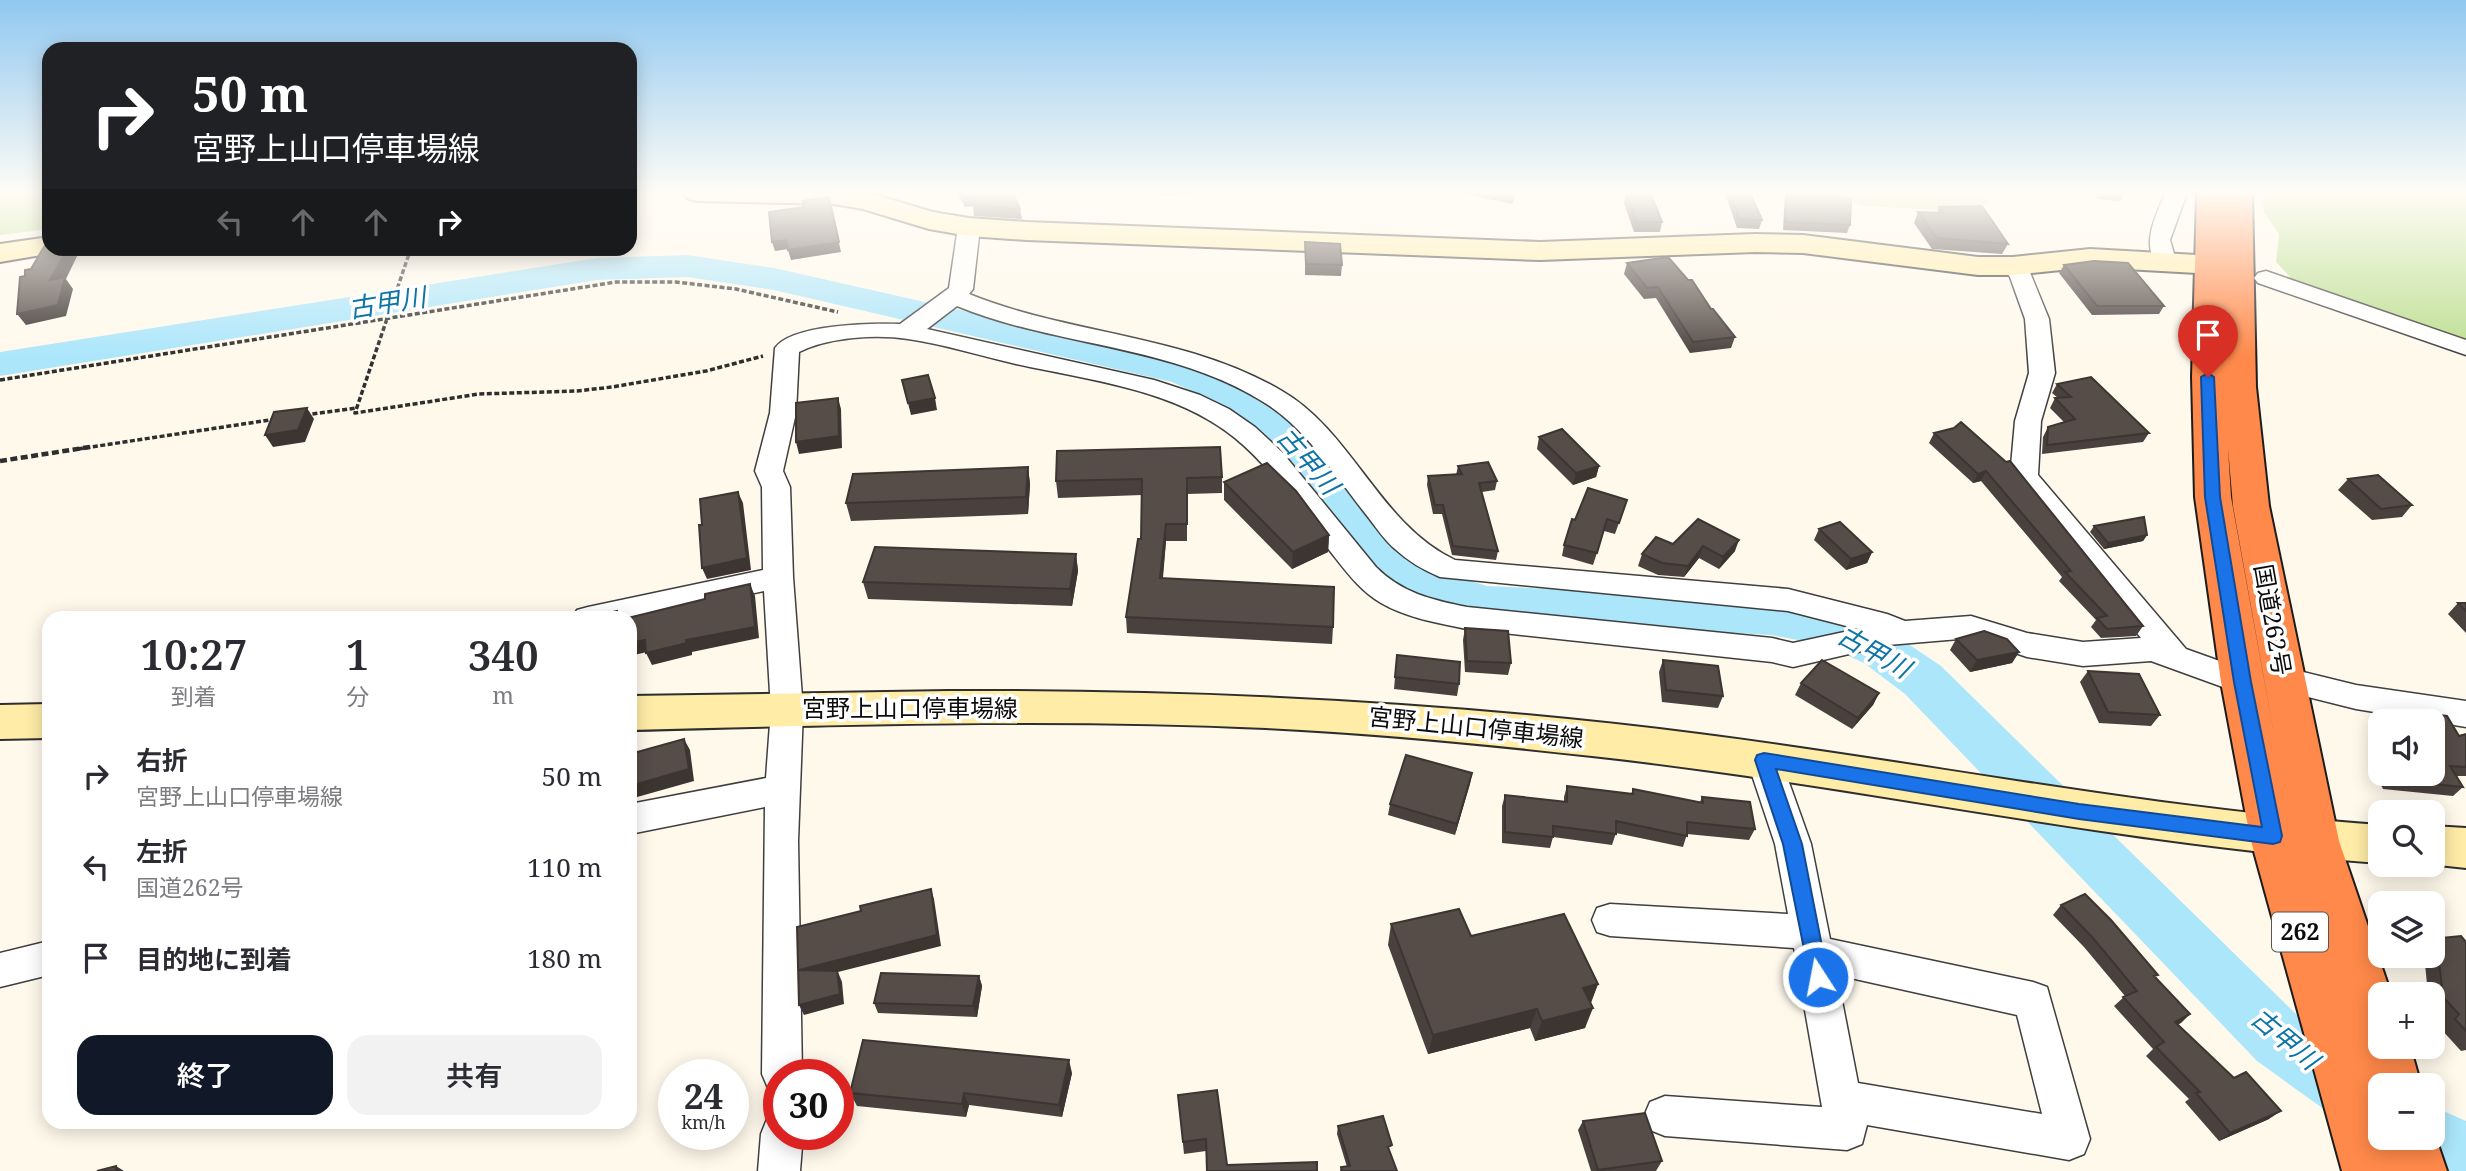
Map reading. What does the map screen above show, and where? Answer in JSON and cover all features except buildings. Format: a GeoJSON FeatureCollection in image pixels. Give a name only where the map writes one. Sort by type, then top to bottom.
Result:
{"type":"FeatureCollection","features":[{"type":"Feature","properties":{"kind":"highway","name":"国道262号"},"geometry":{"type":"LineString","coordinates":[[2210,248],[2208,377],[2213,497],[2242,682],[2294,839],[2368,1012]]}},
{"type":"Feature","properties":{"kind":"highway","name":"国道262号"},"geometry":{"type":"LineString","coordinates":[[2239,248],[2240,387],[2252,506],[2283,679],[2294,839],[2328,1027],[2394,1152]]}},
{"type":"Feature","properties":{"kind":"street"},"geometry":{"type":"LineString","coordinates":[[0,253],[37,248]]}},
{"type":"Feature","properties":{"kind":"street"},"geometry":{"type":"LineString","coordinates":[[900,329],[949,302],[961,289],[966,248]]}},
{"type":"Feature","properties":{"kind":"street"},"geometry":{"type":"LineString","coordinates":[[1460,248],[1540,251],[1630,248]]}},
{"type":"Feature","properties":{"kind":"street"},"geometry":{"type":"LineString","coordinates":[[1830,248],[1935,262],[2013,265],[2090,258],[2197,264]]}},
{"type":"Feature","properties":{"kind":"street"},"geometry":{"type":"LineString","coordinates":[[2161,248],[2165,261]]}},
{"type":"Feature","properties":{"kind":"street"},"geometry":{"type":"LineString","coordinates":[[2013,265],[2021,275],[2037,319],[2042,373],[2028,421],[2024,477],[2174,656]]}},
{"type":"Feature","properties":{"kind":"street"},"geometry":{"type":"LineString","coordinates":[[2266,278],[2466,348]]}},
{"type":"Feature","properties":{"kind":"street"},"geometry":{"type":"LineString","coordinates":[[949,302],[1129,343],[1243,380],[1276,398],[1320,437],[1403,541],[1427,559],[1450,570],[1788,600],[1887,625],[1894,633]]}},
{"type":"Feature","properties":{"kind":"street"},"geometry":{"type":"LineString","coordinates":[[782,1059],[780,841],[787,710],[778,577],[776,487],[769,471],[783,413],[787,348],[795,343],[900,329],[1166,391],[1207,408],[1245,431],[1267,453],[1356,563],[1383,590],[1420,608],[1467,618],[1772,650],[1793,655],[1894,633],[1971,627],[2027,645],[2082,654],[2152,649],[2242,682]]}},
{"type":"Feature","properties":{"kind":"street"},"geometry":{"type":"LineString","coordinates":[[620,611],[778,577]]}},
{"type":"Feature","properties":{"kind":"street"},"geometry":{"type":"LineString","coordinates":[[2283,679],[2357,697],[2466,714]]}},
{"type":"Feature","properties":{"kind":"street","name":"宮野上山口停車場線"},"geometry":{"type":"LineString","coordinates":[[637,713],[1175,707],[1333,714],[1475,727],[1764,760],[2079,812],[2294,839],[2368,843]]}},
{"type":"Feature","properties":{"kind":"street"},"geometry":{"type":"LineString","coordinates":[[0,722],[42,721]]}},
{"type":"Feature","properties":{"kind":"street"},"geometry":{"type":"LineString","coordinates":[[1665,1116],[1847,1129],[1793,844],[1764,760]]}},
{"type":"Feature","properties":{"kind":"street"},"geometry":{"type":"LineString","coordinates":[[637,818],[783,789]]}},
{"type":"Feature","properties":{"kind":"street"},"geometry":{"type":"LineString","coordinates":[[2445,847],[2466,848]]}},
{"type":"Feature","properties":{"kind":"street"},"geometry":{"type":"LineString","coordinates":[[1610,920],[1811,942],[2033,1000],[2069,1139],[1841,1100]]}},
{"type":"Feature","properties":{"kind":"street"},"geometry":{"type":"LineString","coordinates":[[0,970],[42,960]]}},
{"type":"Feature","properties":{"kind":"street"},"geometry":{"type":"LineString","coordinates":[[779,1171],[781,1150]]}},
{"type":"Feature","properties":{"kind":"path"},"geometry":{"type":"LineString","coordinates":[[408,256],[355,413],[479,394],[577,391],[612,387],[684,376],[787,352]]}},
{"type":"Feature","properties":{"kind":"path"},"geometry":{"type":"LineString","coordinates":[[0,380],[388,316],[616,282],[676,282],[736,289],[849,314],[900,329]]}},
{"type":"Feature","properties":{"kind":"path"},"geometry":{"type":"LineString","coordinates":[[302,415],[357,408]]}},
{"type":"Feature","properties":{"kind":"path"},"geometry":{"type":"LineString","coordinates":[[0,461],[288,417]]}},
{"type":"Feature","properties":{"kind":"green space"},"geometry":{"type":"Polygon","coordinates":[[[2278,248],[2466,248],[2466,340],[2292,279],[2276,262],[2278,248]]]}},
{"type":"Feature","properties":{"kind":"waterway","name":"古甲川"},"geometry":{"type":"LineString","coordinates":[[0,364],[597,269],[687,266],[774,279],[1185,373],[1217,387],[1275,421],[1393,560],[1431,587],[1487,603],[1771,617],[1835,629],[1881,650],[1923,680],[2279,1040],[2368,1102]]}},
{"type":"Feature","properties":{"kind":"waterway","name":"古甲川"},"geometry":{"type":"LineString","coordinates":[[2445,1145],[2466,1156]]}},
{"type":"Feature","properties":{"kind":"route"},"geometry":{"type":"LineString","coordinates":[[1818,977],[1793,844],[1764,760],[2079,812],[2273,836],[2242,682],[2213,497],[2208,377]]}}]}
